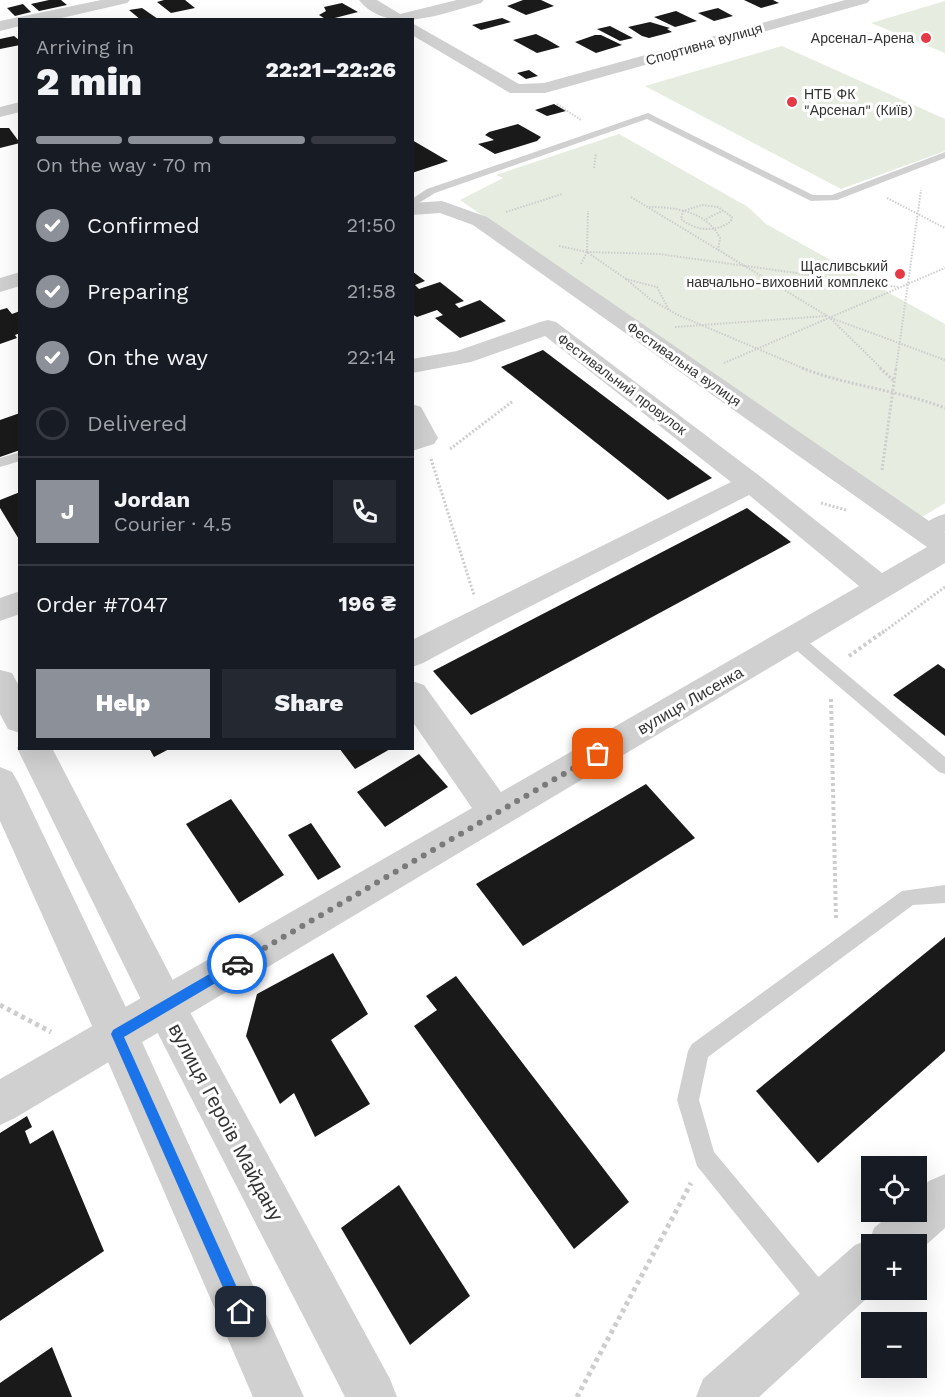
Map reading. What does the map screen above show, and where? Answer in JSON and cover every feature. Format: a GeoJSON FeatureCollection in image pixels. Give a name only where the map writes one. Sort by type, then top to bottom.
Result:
{"type":"FeatureCollection","features":[{"type":"Feature","properties":{"kind":"street"},"geometry":{"type":"LineString","coordinates":[[38,18],[122,0]]}},
{"type":"Feature","properties":{"kind":"street"},"geometry":{"type":"LineString","coordinates":[[367,0],[395,18]]}},
{"type":"Feature","properties":{"kind":"street"},"geometry":{"type":"LineString","coordinates":[[401,18],[476,0]]}},
{"type":"Feature","properties":{"kind":"street","name":"Спортивна вулиця"},"geometry":{"type":"LineString","coordinates":[[414,29],[516,89],[545,88],[862,0]]}},
{"type":"Feature","properties":{"kind":"street"},"geometry":{"type":"LineString","coordinates":[[0,26],[18,22]]}},
{"type":"Feature","properties":{"kind":"street"},"geometry":{"type":"LineString","coordinates":[[0,112],[18,108]]}},
{"type":"Feature","properties":{"kind":"street","name":"Фестивальна вулиця"},"geometry":{"type":"LineString","coordinates":[[414,209],[442,207],[480,221],[878,498],[940,538]]}},
{"type":"Feature","properties":{"kind":"street"},"geometry":{"type":"LineString","coordinates":[[0,285],[18,280]]}},
{"type":"Feature","properties":{"kind":"street","name":"Фестивальний провулок"},"geometry":{"type":"LineString","coordinates":[[414,366],[462,357],[548,327],[751,483]]}},
{"type":"Feature","properties":{"kind":"street"},"geometry":{"type":"LineString","coordinates":[[414,419],[423,448]]}},
{"type":"Feature","properties":{"kind":"street"},"geometry":{"type":"LineString","coordinates":[[414,654],[751,483],[881,588]]}},
{"type":"Feature","properties":{"kind":"street","name":"вулиця Лисенка"},"geometry":{"type":"LineString","coordinates":[[0,1103],[881,588],[940,538]]}},
{"type":"Feature","properties":{"kind":"street"},"geometry":{"type":"LineString","coordinates":[[0,610],[18,603]]}},
{"type":"Feature","properties":{"kind":"street"},"geometry":{"type":"LineString","coordinates":[[0,682],[18,716]]}},
{"type":"Feature","properties":{"kind":"street"},"geometry":{"type":"LineString","coordinates":[[414,697],[496,814]]}},
{"type":"Feature","properties":{"kind":"street","name":"вулиця Героїв Майдану"},"geometry":{"type":"LineString","coordinates":[[35,750],[165,1006],[372,1397]]}},
{"type":"Feature","properties":{"kind":"street"},"geometry":{"type":"LineString","coordinates":[[0,782],[117,1034],[279,1397]]}},
{"type":"Feature","properties":{"kind":"street"},"geometry":{"type":"LineString","coordinates":[[903,1234],[945,1197]]}},
{"type":"Feature","properties":{"kind":"street"},"geometry":{"type":"LineString","coordinates":[[721,1397],[861,1272]]}},
{"type":"Feature","properties":{"kind":"lane"},"geometry":{"type":"LineString","coordinates":[[414,203],[431,191],[648,116],[811,198],[833,198],[945,155]]}},
{"type":"Feature","properties":{"kind":"lane"},"geometry":{"type":"LineString","coordinates":[[0,463],[18,457]]}},
{"type":"Feature","properties":{"kind":"lane"},"geometry":{"type":"LineString","coordinates":[[794,639],[945,767]]}},
{"type":"Feature","properties":{"kind":"lane"},"geometry":{"type":"LineString","coordinates":[[825,1304],[705,1158],[688,1100],[699,1051],[909,897],[945,894]]}},
{"type":"Feature","properties":{"kind":"path"},"geometry":{"type":"LineString","coordinates":[[878,498],[921,190]]}},
{"type":"Feature","properties":{"kind":"path"},"geometry":{"type":"LineString","coordinates":[[480,221],[562,194]]}},
{"type":"Feature","properties":{"kind":"path"},"geometry":{"type":"LineString","coordinates":[[631,197],[828,316],[945,360]]}},
{"type":"Feature","properties":{"kind":"path"},"geometry":{"type":"LineString","coordinates":[[887,198],[945,228]]}},
{"type":"Feature","properties":{"kind":"path"},"geometry":{"type":"LineString","coordinates":[[702,205],[725,210],[732,217],[731,221],[728,225],[716,229],[691,226],[681,219],[682,212],[687,208],[702,205]]}},
{"type":"Feature","properties":{"kind":"path"},"geometry":{"type":"LineString","coordinates":[[647,207],[663,206],[706,219],[716,229],[721,241],[718,250]]}},
{"type":"Feature","properties":{"kind":"path"},"geometry":{"type":"LineString","coordinates":[[706,219],[725,210]]}},
{"type":"Feature","properties":{"kind":"path"},"geometry":{"type":"LineString","coordinates":[[587,252],[658,254],[898,287]]}},
{"type":"Feature","properties":{"kind":"path"},"geometry":{"type":"LineString","coordinates":[[699,374],[828,316],[945,268]]}},
{"type":"Feature","properties":{"kind":"path"},"geometry":{"type":"LineString","coordinates":[[626,279],[639,293],[669,310],[830,378],[925,400],[945,408]]}},
{"type":"Feature","properties":{"kind":"path"},"geometry":{"type":"LineString","coordinates":[[635,330],[828,316],[894,381]]}},
{"type":"Feature","properties":{"kind":"path"},"geometry":{"type":"LineString","coordinates":[[481,618],[423,448],[513,401]]}},
{"type":"Feature","properties":{"kind":"path"},"geometry":{"type":"LineString","coordinates":[[816,501],[848,511]]}},
{"type":"Feature","properties":{"kind":"path"},"geometry":{"type":"LineString","coordinates":[[837,950],[830,670],[945,587]]}},
{"type":"Feature","properties":{"kind":"path"},"geometry":{"type":"LineString","coordinates":[[0,1005],[56,1034]]}},
{"type":"Feature","properties":{"kind":"path"},"geometry":{"type":"LineString","coordinates":[[577,1397],[705,1158]]}},
{"type":"Feature","properties":{"kind":"shaded area","name":"Арсенал-Арена"},"geometry":{"type":"Polygon","coordinates":[[[945,1],[945,53],[871,23],[945,1]]]}},
{"type":"Feature","properties":{"kind":"shaded area","name":"НТБ ФК \"Арсенал\" (Київ)"},"geometry":{"type":"Polygon","coordinates":[[[782,46],[945,119],[945,151],[841,189],[645,86],[782,46]]]}},
{"type":"Feature","properties":{"kind":"shaded area"},"geometry":{"type":"Polygon","coordinates":[[[619,134],[748,207],[766,224],[945,324],[945,503],[922,517],[460,200],[503,178],[496,175],[619,134]]]}},
{"type":"Feature","properties":{"kind":"building"},"geometry":{"type":"Polygon","coordinates":[[[61,0],[67,5],[39,11],[31,4],[61,0]]]}},
{"type":"Feature","properties":{"kind":"building"},"geometry":{"type":"Polygon","coordinates":[[[185,0],[195,8],[171,13],[157,2],[185,0]]]}},
{"type":"Feature","properties":{"kind":"building"},"geometry":{"type":"Polygon","coordinates":[[[523,0],[541,0],[554,6],[526,15],[507,6],[523,0]]]}},
{"type":"Feature","properties":{"kind":"building"},"geometry":{"type":"Polygon","coordinates":[[[744,0],[773,0],[779,3],[761,8],[744,0]]]}},
{"type":"Feature","properties":{"kind":"building"},"geometry":{"type":"Polygon","coordinates":[[[342,3],[358,12],[335,18],[324,18],[319,15],[326,11],[324,7],[342,3]]]}},
{"type":"Feature","properties":{"kind":"building"},"geometry":{"type":"Polygon","coordinates":[[[23,4],[31,12],[15,16],[7,8],[23,4]]]}},
{"type":"Feature","properties":{"kind":"building"},"geometry":{"type":"Polygon","coordinates":[[[142,8],[157,18],[139,18],[129,10],[142,8]]]}},
{"type":"Feature","properties":{"kind":"building"},"geometry":{"type":"Polygon","coordinates":[[[718,8],[733,16],[714,21],[698,13],[718,8]]]}},
{"type":"Feature","properties":{"kind":"building"},"geometry":{"type":"Polygon","coordinates":[[[676,11],[697,21],[675,27],[654,17],[676,11]]]}},
{"type":"Feature","properties":{"kind":"building"},"geometry":{"type":"Polygon","coordinates":[[[502,18],[511,22],[481,30],[472,25],[502,18]]]}},
{"type":"Feature","properties":{"kind":"building"},"geometry":{"type":"Polygon","coordinates":[[[650,22],[670,28],[667,29],[672,32],[649,38],[628,27],[650,22]]]}},
{"type":"Feature","properties":{"kind":"building"},"geometry":{"type":"Polygon","coordinates":[[[610,26],[633,38],[620,41],[597,29],[610,26]]]}},
{"type":"Feature","properties":{"kind":"building"},"geometry":{"type":"Polygon","coordinates":[[[536,34],[560,47],[537,53],[513,40],[536,34]]]}},
{"type":"Feature","properties":{"kind":"building"},"geometry":{"type":"Polygon","coordinates":[[[601,35],[622,45],[596,53],[575,42],[601,35]]]}},
{"type":"Feature","properties":{"kind":"building"},"geometry":{"type":"Polygon","coordinates":[[[14,36],[18,39],[18,45],[0,49],[0,39],[14,36]]]}},
{"type":"Feature","properties":{"kind":"building"},"geometry":{"type":"Polygon","coordinates":[[[529,70],[538,76],[526,79],[517,73],[529,70]]]}},
{"type":"Feature","properties":{"kind":"building"},"geometry":{"type":"Polygon","coordinates":[[[554,104],[566,111],[547,116],[535,110],[554,104]]]}},
{"type":"Feature","properties":{"kind":"building"},"geometry":{"type":"Polygon","coordinates":[[[518,124],[541,137],[537,141],[495,154],[478,144],[494,140],[485,135],[489,132],[518,124]]]}},
{"type":"Feature","properties":{"kind":"building"},"geometry":{"type":"Polygon","coordinates":[[[0,128],[9,128],[18,144],[0,148],[0,128]]]}},
{"type":"Feature","properties":{"kind":"building"},"geometry":{"type":"Polygon","coordinates":[[[414,141],[448,161],[414,172],[414,141]]]}},
{"type":"Feature","properties":{"kind":"building"},"geometry":{"type":"Polygon","coordinates":[[[414,273],[425,281],[415,285],[419,289],[440,282],[464,301],[455,304],[459,308],[480,300],[506,321],[460,338],[435,318],[443,315],[437,310],[417,317],[414,315],[414,273]]]}},
{"type":"Feature","properties":{"kind":"building"},"geometry":{"type":"Polygon","coordinates":[[[7,308],[12,314],[18,312],[18,334],[15,335],[17,338],[0,344],[0,310],[7,308]]]}},
{"type":"Feature","properties":{"kind":"building"},"geometry":{"type":"Polygon","coordinates":[[[543,350],[712,478],[668,500],[501,367],[543,350]]]}},
{"type":"Feature","properties":{"kind":"building"},"geometry":{"type":"Polygon","coordinates":[[[18,414],[18,451],[0,457],[0,420],[18,414]]]}},
{"type":"Feature","properties":{"kind":"building"},"geometry":{"type":"Polygon","coordinates":[[[18,493],[18,538],[0,508],[0,500],[18,493]]]}},
{"type":"Feature","properties":{"kind":"building"},"geometry":{"type":"Polygon","coordinates":[[[747,508],[791,542],[471,715],[433,671],[747,508]]]}},
{"type":"Feature","properties":{"kind":"building"},"geometry":{"type":"Polygon","coordinates":[[[938,664],[945,669],[945,736],[893,695],[938,664]]]}},
{"type":"Feature","properties":{"kind":"building"},"geometry":{"type":"Polygon","coordinates":[[[150,750],[167,750],[154,757],[150,750]]]}},
{"type":"Feature","properties":{"kind":"building"},"geometry":{"type":"Polygon","coordinates":[[[341,750],[388,750],[355,769],[341,750]]]}},
{"type":"Feature","properties":{"kind":"building"},"geometry":{"type":"Polygon","coordinates":[[[419,754],[448,787],[385,827],[357,792],[419,754]]]}},
{"type":"Feature","properties":{"kind":"building"},"geometry":{"type":"Polygon","coordinates":[[[646,784],[695,838],[523,946],[476,884],[646,784]]]}},
{"type":"Feature","properties":{"kind":"building"},"geometry":{"type":"Polygon","coordinates":[[[231,799],[284,875],[239,903],[186,824],[231,799]]]}},
{"type":"Feature","properties":{"kind":"building"},"geometry":{"type":"Polygon","coordinates":[[[311,823],[341,867],[318,880],[288,835],[311,823]]]}},
{"type":"Feature","properties":{"kind":"building"},"geometry":{"type":"Polygon","coordinates":[[[945,937],[945,1051],[818,1163],[756,1091],[945,937]]]}},
{"type":"Feature","properties":{"kind":"building"},"geometry":{"type":"Polygon","coordinates":[[[333,953],[368,1014],[331,1040],[370,1104],[315,1137],[294,1093],[280,1104],[246,1036],[257,994],[333,953]]]}},
{"type":"Feature","properties":{"kind":"building"},"geometry":{"type":"Polygon","coordinates":[[[456,976],[629,1202],[574,1249],[414,1026],[437,1010],[426,996],[456,976]]]}},
{"type":"Feature","properties":{"kind":"building"},"geometry":{"type":"Polygon","coordinates":[[[27,1116],[32,1127],[25,1131],[30,1144],[53,1130],[104,1251],[0,1321],[0,1133],[27,1116]]]}},
{"type":"Feature","properties":{"kind":"building"},"geometry":{"type":"Polygon","coordinates":[[[399,1185],[470,1296],[410,1345],[341,1228],[399,1185]]]}},
{"type":"Feature","properties":{"kind":"building"},"geometry":{"type":"Polygon","coordinates":[[[52,1347],[72,1397],[0,1397],[0,1383],[52,1347]]]}},
{"type":"Feature","properties":{"kind":"way so far"},"geometry":{"type":"LineString","coordinates":[[237,964],[598,754]]}},
{"type":"Feature","properties":{"kind":"place","name":"Арсенал-Арена"},"geometry":{"type":"Point","coordinates":[926,38]}},
{"type":"Feature","properties":{"kind":"place","name":"НТБ ФК \"Арсенал\" (Київ)"},"geometry":{"type":"Point","coordinates":[792,102]}},
{"type":"Feature","properties":{"kind":"place","name":"Щасливський навчально-виховний комплекс"},"geometry":{"type":"Point","coordinates":[900,274]}},
{"type":"Feature","properties":{"kind":"route"},"geometry":{"type":"LineString","coordinates":[[237,964],[117,1034],[241,1312]]}}]}
